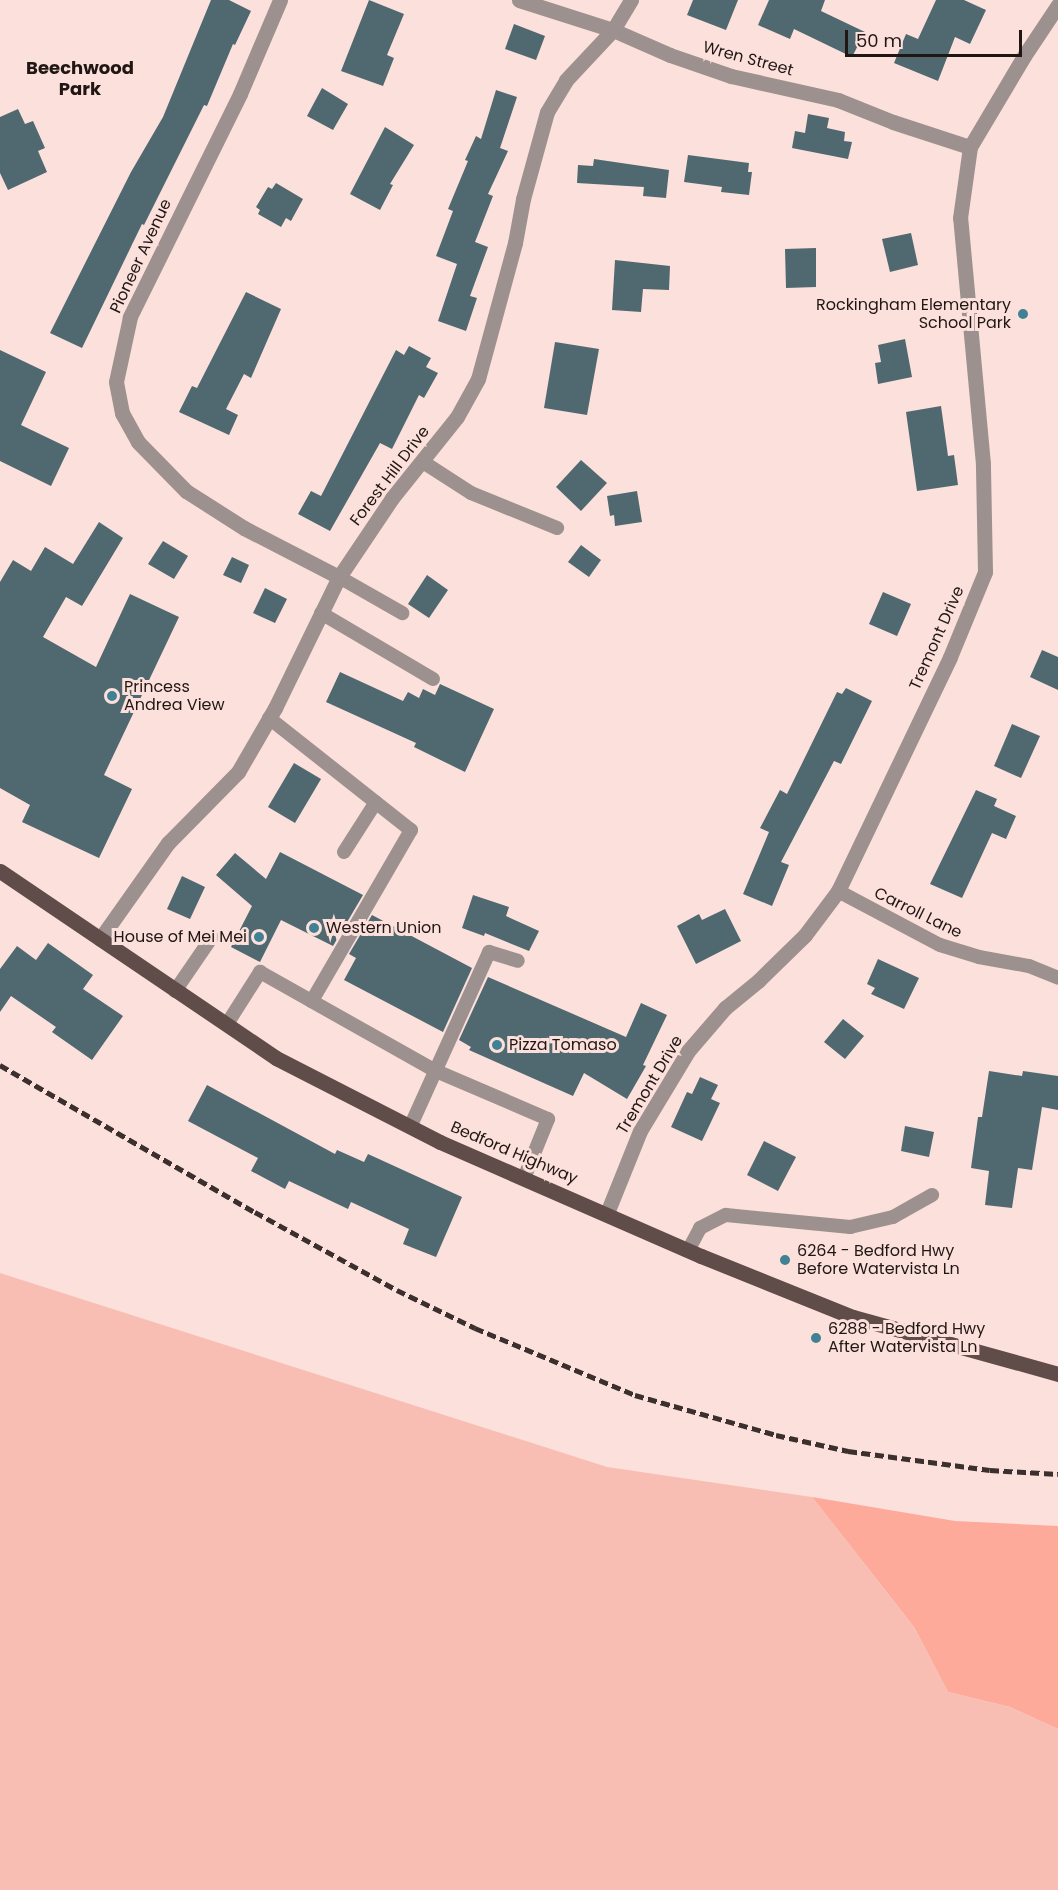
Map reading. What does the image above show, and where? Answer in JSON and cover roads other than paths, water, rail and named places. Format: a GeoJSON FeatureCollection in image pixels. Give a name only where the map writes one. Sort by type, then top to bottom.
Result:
{"type":"FeatureCollection","features":[{"type":"Feature","properties":{"kind":"main road","name":"Bedford Highway"},"geometry":{"type":"LineString","coordinates":[[0,871],[276,1058],[411,1125],[440,1142],[689,1250],[853,1317],[1058,1374]]}},
{"type":"Feature","properties":{"kind":"street","name":"Pioneer Avenue"},"geometry":{"type":"LineString","coordinates":[[280,0],[240,94],[130,317],[116,382],[122,413],[138,442],[186,490],[244,528],[339,577]]}},
{"type":"Feature","properties":{"kind":"street","name":"Wren Street"},"geometry":{"type":"LineString","coordinates":[[519,0],[614,30],[670,55],[731,76],[838,99],[893,122],[970,147]]}},
{"type":"Feature","properties":{"kind":"street","name":"Forest Hill Drive"},"geometry":{"type":"LineString","coordinates":[[100,939],[168,843],[238,772],[269,718],[339,577],[392,498],[457,417],[478,379],[547,112],[566,80],[614,30],[632,0]]}},
{"type":"Feature","properties":{"kind":"street","name":"Tremont Drive"},"geometry":{"type":"LineString","coordinates":[[607,1213],[640,1131],[688,1051],[725,1008],[758,981],[805,935],[838,891],[950,657],[985,572],[983,464],[960,218],[970,147],[1024,56],[1058,5]]}},
{"type":"Feature","properties":{"kind":"lane"},"geometry":{"type":"LineString","coordinates":[[423,462],[471,493],[557,528]]}},
{"type":"Feature","properties":{"kind":"lane"},"geometry":{"type":"LineString","coordinates":[[339,577],[402,614]]}},
{"type":"Feature","properties":{"kind":"lane"},"geometry":{"type":"LineString","coordinates":[[321,613],[433,679]]}},
{"type":"Feature","properties":{"kind":"lane"},"geometry":{"type":"LineString","coordinates":[[269,718],[411,830],[312,1001]]}},
{"type":"Feature","properties":{"kind":"lane"},"geometry":{"type":"LineString","coordinates":[[344,852],[376,802]]}},
{"type":"Feature","properties":{"kind":"lane","name":"Carroll Lane"},"geometry":{"type":"LineString","coordinates":[[838,891],[940,945],[979,957],[1029,966],[1057,977]]}},
{"type":"Feature","properties":{"kind":"lane"},"geometry":{"type":"LineString","coordinates":[[175,991],[212,937]]}},
{"type":"Feature","properties":{"kind":"lane"},"geometry":{"type":"LineString","coordinates":[[411,1125],[489,952],[518,961]]}},
{"type":"Feature","properties":{"kind":"lane"},"geometry":{"type":"LineString","coordinates":[[226,1024],[260,972],[436,1071],[548,1119],[524,1178]]}},
{"type":"Feature","properties":{"kind":"lane"},"geometry":{"type":"LineString","coordinates":[[689,1250],[700,1228],[726,1215],[850,1227],[893,1217],[932,1195]]}},
{"type":"Feature","properties":{"kind":"railway"},"geometry":{"type":"LineString","coordinates":[[0,1065],[255,1212],[397,1290],[475,1328],[635,1395],[776,1435],[848,1451],[990,1470],[1058,1474]]}},
{"type":"Feature","properties":{"kind":"place","name":"Rockingham Elementary School Park"},"geometry":{"type":"Point","coordinates":[1023,314]}},
{"type":"Feature","properties":{"kind":"place","name":"Princess Andrea View"},"geometry":{"type":"Point","coordinates":[112,696]}},
{"type":"Feature","properties":{"kind":"place","name":"Western Union"},"geometry":{"type":"Point","coordinates":[314,928]}},
{"type":"Feature","properties":{"kind":"place","name":"House of Mei Mei"},"geometry":{"type":"Point","coordinates":[259,937]}},
{"type":"Feature","properties":{"kind":"place","name":"Pizza Tomaso"},"geometry":{"type":"Point","coordinates":[497,1045]}},
{"type":"Feature","properties":{"kind":"place","name":"6264 - Bedford Hwy Before Watervista Ln"},"geometry":{"type":"Point","coordinates":[785,1260]}},
{"type":"Feature","properties":{"kind":"place","name":"6288 - Bedford Hwy After Watervista Ln"},"geometry":{"type":"Point","coordinates":[816,1338]}},
{"type":"Feature","properties":{"kind":"district","name":"Beechwood Park"},"geometry":{"type":"Point","coordinates":[80,79]}}]}
